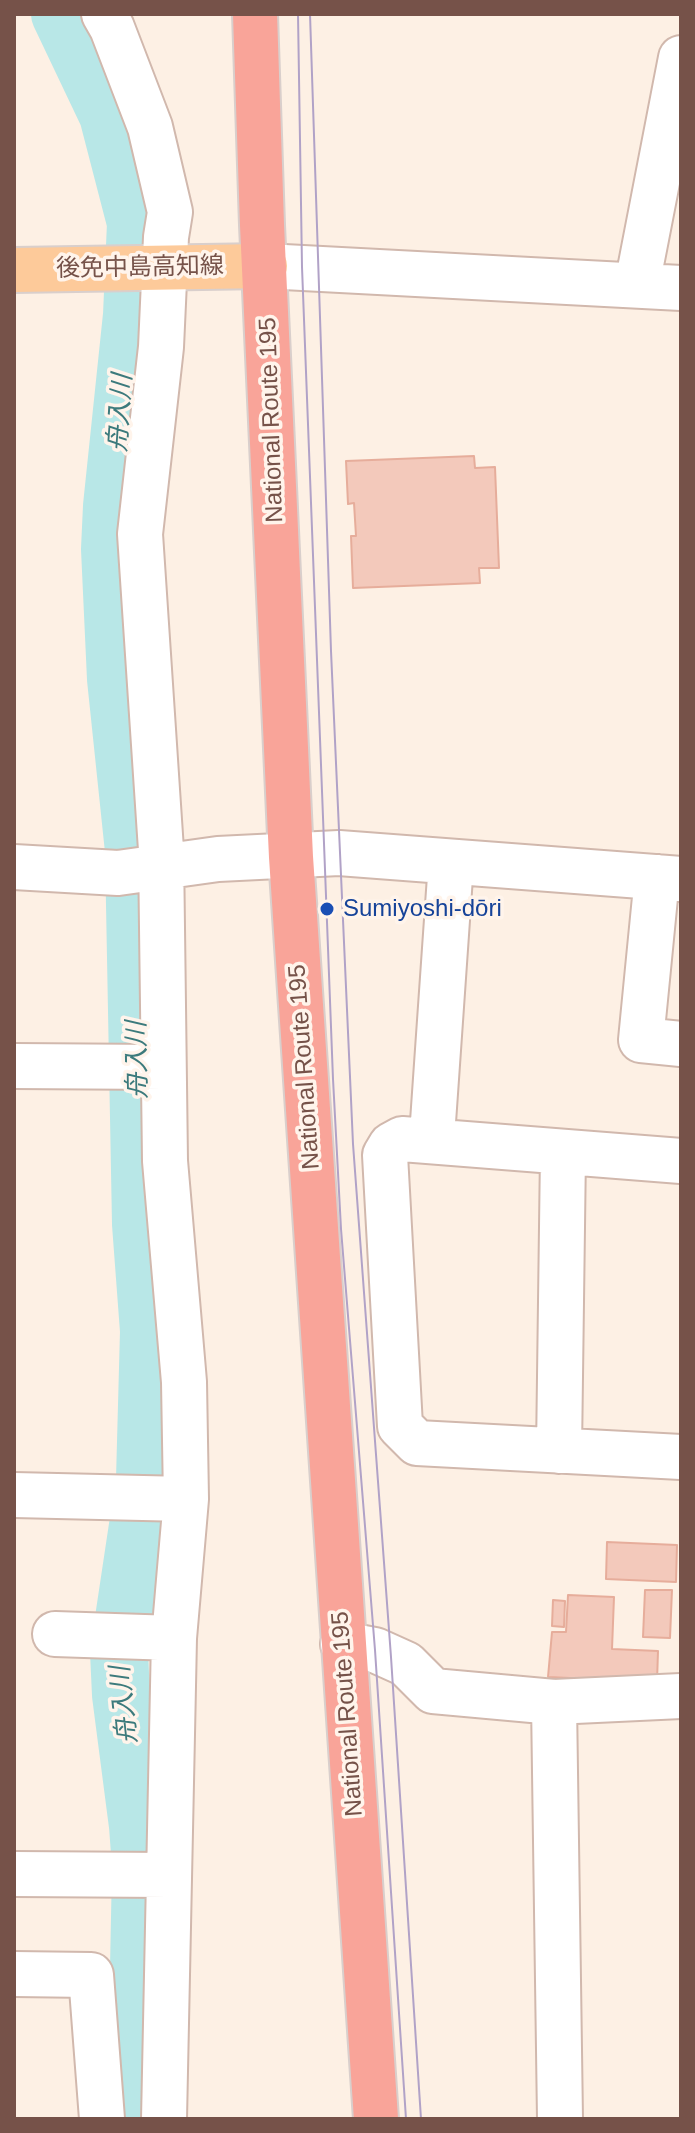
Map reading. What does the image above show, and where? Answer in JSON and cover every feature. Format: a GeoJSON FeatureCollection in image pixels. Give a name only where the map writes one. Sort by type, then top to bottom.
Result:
{"type":"FeatureCollection","features":[{"type":"Feature","properties":{"kind":"highway","name":"National Route 195"},"geometry":{"type":"LineString","coordinates":[[255,14],[291,857],[376,2119]]}},
{"type":"Feature","properties":{"kind":"main road","name":"後免中島高知線"},"geometry":{"type":"LineString","coordinates":[[14,270],[265,266]]}},
{"type":"Feature","properties":{"kind":"street"},"geometry":{"type":"LineString","coordinates":[[104,14],[150,127],[170,212],[166,237],[145,267],[161,347],[140,534],[156,762],[143,869],[163,1067],[165,1161],[184,1382],[179,1499],[160,1637],[169,1875],[164,2119]]}},
{"type":"Feature","properties":{"kind":"street"},"geometry":{"type":"LineString","coordinates":[[637,285],[681,58]]}},
{"type":"Feature","properties":{"kind":"street"},"geometry":{"type":"LineString","coordinates":[[265,266],[681,288]]}},
{"type":"Feature","properties":{"kind":"street"},"geometry":{"type":"LineString","coordinates":[[14,867],[143,869],[247,857],[339,853],[669,878],[641,1040],[681,1044]]}},
{"type":"Feature","properties":{"kind":"street"},"geometry":{"type":"LineString","coordinates":[[433,1122],[451,862]]}},
{"type":"Feature","properties":{"kind":"street"},"geometry":{"type":"LineString","coordinates":[[14,1066],[163,1067]]}},
{"type":"Feature","properties":{"kind":"street"},"geometry":{"type":"LineString","coordinates":[[681,1161],[402,1139],[391,1145],[385,1155],[400,1426],[417,1443],[681,1457]]}},
{"type":"Feature","properties":{"kind":"street"},"geometry":{"type":"LineString","coordinates":[[559,1451],[563,1152]]}},
{"type":"Feature","properties":{"kind":"street"},"geometry":{"type":"LineString","coordinates":[[14,1495],[179,1499]]}},
{"type":"Feature","properties":{"kind":"street"},"geometry":{"type":"LineString","coordinates":[[55,1634],[160,1637]]}},
{"type":"Feature","properties":{"kind":"street"},"geometry":{"type":"LineString","coordinates":[[343,1644],[375,1650],[406,1664],[433,1691],[554,1702],[681,1696]]}},
{"type":"Feature","properties":{"kind":"street"},"geometry":{"type":"LineString","coordinates":[[554,1702],[560,2119]]}},
{"type":"Feature","properties":{"kind":"street"},"geometry":{"type":"LineString","coordinates":[[14,1874],[169,1875]]}},
{"type":"Feature","properties":{"kind":"street"},"geometry":{"type":"LineString","coordinates":[[14,1974],[91,1975],[102,2119]]}},
{"type":"Feature","properties":{"kind":"building"},"geometry":{"type":"Polygon","coordinates":[[[474,456],[475,468],[495,467],[499,568],[479,568],[480,583],[353,588],[351,536],[356,536],[354,503],[348,504],[346,461],[474,456]]]}},
{"type":"Feature","properties":{"kind":"building"},"geometry":{"type":"Polygon","coordinates":[[[607,1542],[677,1545],[676,1582],[606,1579],[607,1542]]]}},
{"type":"Feature","properties":{"kind":"building"},"geometry":{"type":"Polygon","coordinates":[[[645,1590],[672,1590],[670,1638],[643,1637],[645,1590]]]}},
{"type":"Feature","properties":{"kind":"building"},"geometry":{"type":"Polygon","coordinates":[[[568,1595],[614,1597],[612,1649],[658,1651],[657,1682],[548,1677],[552,1632],[566,1632],[568,1595]]]}},
{"type":"Feature","properties":{"kind":"building"},"geometry":{"type":"Polygon","coordinates":[[[553,1600],[565,1601],[564,1627],[552,1626],[553,1600]]]}},
{"type":"Feature","properties":{"kind":"waterway","name":"舟入川"},"geometry":{"type":"LineString","coordinates":[[60,14],[108,115],[136,223],[132,315],[110,549],[116,679],[134,851],[141,1224],[149,1331],[145,1479],[119,1652],[141,1867],[136,2119]]}},
{"type":"Feature","properties":{"kind":"tram line"},"geometry":{"type":"LineString","coordinates":[[298,14],[302,267],[333,1079],[341,1229],[375,1650],[406,2119]]}},
{"type":"Feature","properties":{"kind":"tram line"},"geometry":{"type":"LineString","coordinates":[[310,14],[331,651],[353,1144],[421,2119]]}},
{"type":"Feature","properties":{"kind":"place","name":"Sumiyoshi-dōri"},"geometry":{"type":"Point","coordinates":[327,909]}}]}
